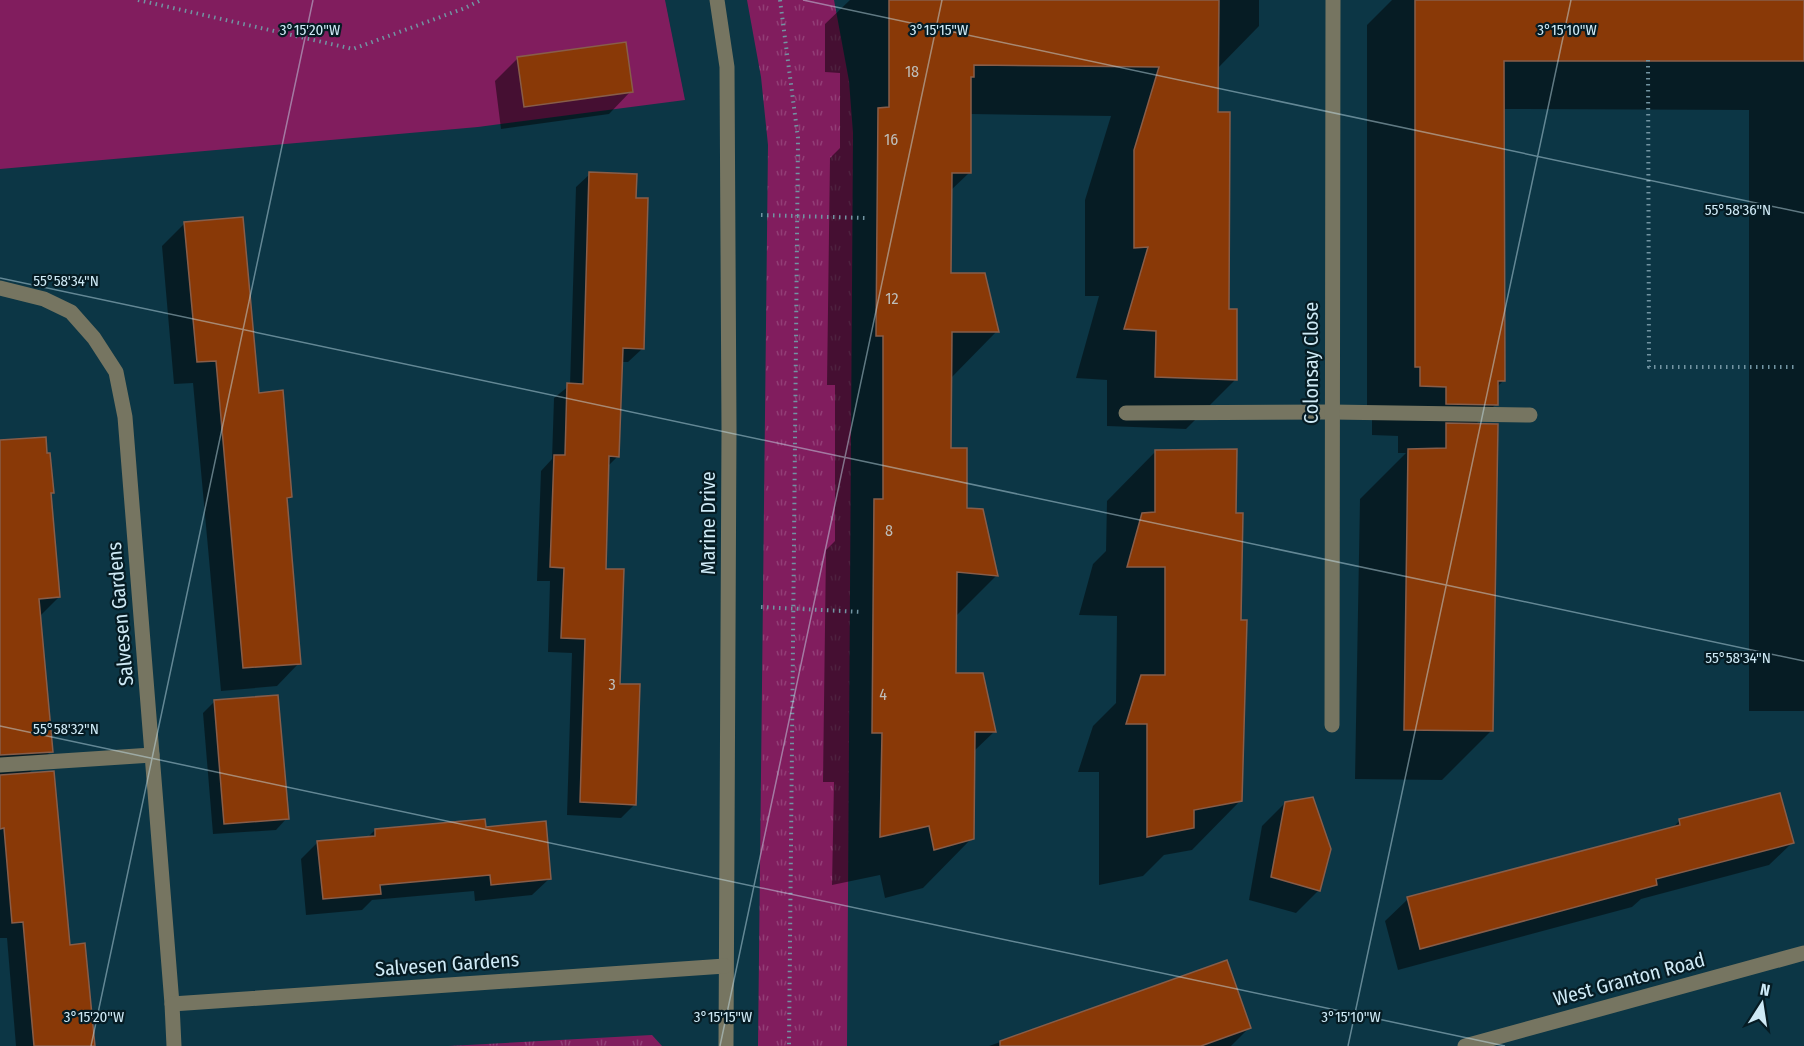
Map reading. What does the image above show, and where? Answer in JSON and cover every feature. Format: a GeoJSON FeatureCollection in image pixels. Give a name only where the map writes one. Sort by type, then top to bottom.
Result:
{"type":"FeatureCollection","features":[{"type":"Feature","properties":{"kind":"street","name":"Marine Drive"},"geometry":{"type":"LineString","coordinates":[[717,0],[727,67],[726,1046]]}},
{"type":"Feature","properties":{"kind":"street","name":"Colonsay Close"},"geometry":{"type":"LineString","coordinates":[[1332,726],[1333,0]]}},
{"type":"Feature","properties":{"kind":"street","name":"Salvesen Gardens"},"geometry":{"type":"LineString","coordinates":[[0,288],[44,299],[71,312],[94,338],[116,372],[125,417],[174,1046]]}},
{"type":"Feature","properties":{"kind":"street"},"geometry":{"type":"LineString","coordinates":[[1126,413],[1332,412],[1530,415]]}},
{"type":"Feature","properties":{"kind":"street"},"geometry":{"type":"LineString","coordinates":[[0,765],[152,755]]}},
{"type":"Feature","properties":{"kind":"street","name":"West Granton Road"},"geometry":{"type":"LineString","coordinates":[[1472,1045],[1804,953]]}},
{"type":"Feature","properties":{"kind":"street","name":"Salvesen Gardens"},"geometry":{"type":"LineString","coordinates":[[172,1004],[725,966]]}},
{"type":"Feature","properties":{"kind":"path"},"geometry":{"type":"LineString","coordinates":[[138,0],[353,49],[481,0]]}},
{"type":"Feature","properties":{"kind":"path"},"geometry":{"type":"LineString","coordinates":[[780,0],[798,138],[789,1046]]}},
{"type":"Feature","properties":{"kind":"path"},"geometry":{"type":"LineString","coordinates":[[1648,60],[1649,367],[1797,367]]}},
{"type":"Feature","properties":{"kind":"path"},"geometry":{"type":"LineString","coordinates":[[728,214],[865,218]]}},
{"type":"Feature","properties":{"kind":"path"},"geometry":{"type":"LineString","coordinates":[[728,606],[862,612]]}},
{"type":"Feature","properties":{"kind":"green space"},"geometry":{"type":"Polygon","coordinates":[[[0,0],[665,0],[685,100],[478,127],[0,169],[0,0]]]}},
{"type":"Feature","properties":{"kind":"green space"},"geometry":{"type":"Polygon","coordinates":[[[747,0],[834,0],[849,81],[853,133],[847,1046],[758,1046],[768,145],[761,77],[747,0]]]}},
{"type":"Feature","properties":{"kind":"green space"},"geometry":{"type":"Polygon","coordinates":[[[652,1035],[662,1046],[448,1046],[652,1035]]]}},
{"type":"Feature","properties":{"kind":"building"},"geometry":{"type":"Polygon","coordinates":[[[889,0],[1219,0],[1218,112],[1230,112],[1229,309],[1237,309],[1237,380],[1155,377],[1156,331],[1124,329],[1148,247],[1134,248],[1134,150],[1159,67],[974,65],[974,77],[971,77],[971,173],[952,173],[951,273],[985,273],[999,332],[952,332],[951,448],[967,448],[967,508],[983,509],[998,576],[957,572],[956,673],[983,673],[996,732],[975,732],[974,839],[934,850],[929,826],[880,837],[882,733],[872,733],[874,499],[883,499],[883,336],[876,336],[878,108],[889,107],[889,0]]]}},
{"type":"Feature","properties":{"kind":"building"},"geometry":{"type":"Polygon","coordinates":[[[1415,0],[1804,0],[1804,61],[1504,61],[1505,381],[1498,381],[1498,405],[1446,404],[1446,387],[1420,386],[1420,367],[1415,367],[1415,0]]]}},
{"type":"Feature","properties":{"kind":"building"},"geometry":{"type":"Polygon","coordinates":[[[626,42],[633,92],[524,107],[517,57],[626,42]]]}},
{"type":"Feature","properties":{"kind":"building"},"geometry":{"type":"Polygon","coordinates":[[[589,172],[637,174],[636,198],[648,198],[644,349],[623,348],[619,457],[609,456],[606,569],[624,569],[620,684],[640,684],[636,805],[580,802],[585,639],[561,638],[564,568],[550,567],[554,455],[565,455],[567,383],[583,384],[589,172]]]}},
{"type":"Feature","properties":{"kind":"building"},"geometry":{"type":"Polygon","coordinates":[[[243,217],[259,393],[283,390],[292,497],[287,498],[301,664],[243,668],[216,361],[197,362],[184,222],[243,217]]]}},
{"type":"Feature","properties":{"kind":"building"},"geometry":{"type":"Polygon","coordinates":[[[1446,423],[1498,424],[1493,731],[1404,730],[1408,449],[1446,448],[1446,423]]]}},
{"type":"Feature","properties":{"kind":"building"},"geometry":{"type":"Polygon","coordinates":[[[46,437],[54,493],[51,493],[60,597],[39,599],[53,752],[0,755],[0,440],[46,437]]]}},
{"type":"Feature","properties":{"kind":"building"},"geometry":{"type":"Polygon","coordinates":[[[1237,449],[1236,513],[1243,513],[1241,620],[1247,620],[1242,801],[1194,810],[1194,828],[1147,837],[1147,724],[1126,724],[1141,675],[1165,675],[1165,567],[1127,567],[1142,513],[1155,512],[1155,450],[1237,449]]]}},
{"type":"Feature","properties":{"kind":"building"},"geometry":{"type":"Polygon","coordinates":[[[278,695],[289,819],[224,824],[214,700],[278,695]]]}},
{"type":"Feature","properties":{"kind":"building"},"geometry":{"type":"Polygon","coordinates":[[[54,771],[70,945],[85,943],[95,1046],[34,1046],[23,922],[12,923],[4,828],[0,829],[0,775],[54,771]]]}},
{"type":"Feature","properties":{"kind":"building"},"geometry":{"type":"Polygon","coordinates":[[[1780,793],[1794,843],[1656,879],[1657,885],[1420,949],[1407,897],[1680,825],[1679,819],[1780,793]]]}},
{"type":"Feature","properties":{"kind":"building"},"geometry":{"type":"Polygon","coordinates":[[[1313,797],[1331,849],[1320,891],[1271,877],[1285,802],[1313,797]]]}},
{"type":"Feature","properties":{"kind":"building"},"geometry":{"type":"Polygon","coordinates":[[[485,819],[486,827],[546,821],[551,879],[491,885],[490,875],[380,885],[381,894],[323,899],[317,841],[375,836],[375,829],[485,819]]]}},
{"type":"Feature","properties":{"kind":"building"},"geometry":{"type":"Polygon","coordinates":[[[1227,960],[1251,1028],[1201,1046],[1000,1046],[1000,1041],[1227,960]]]}}]}
